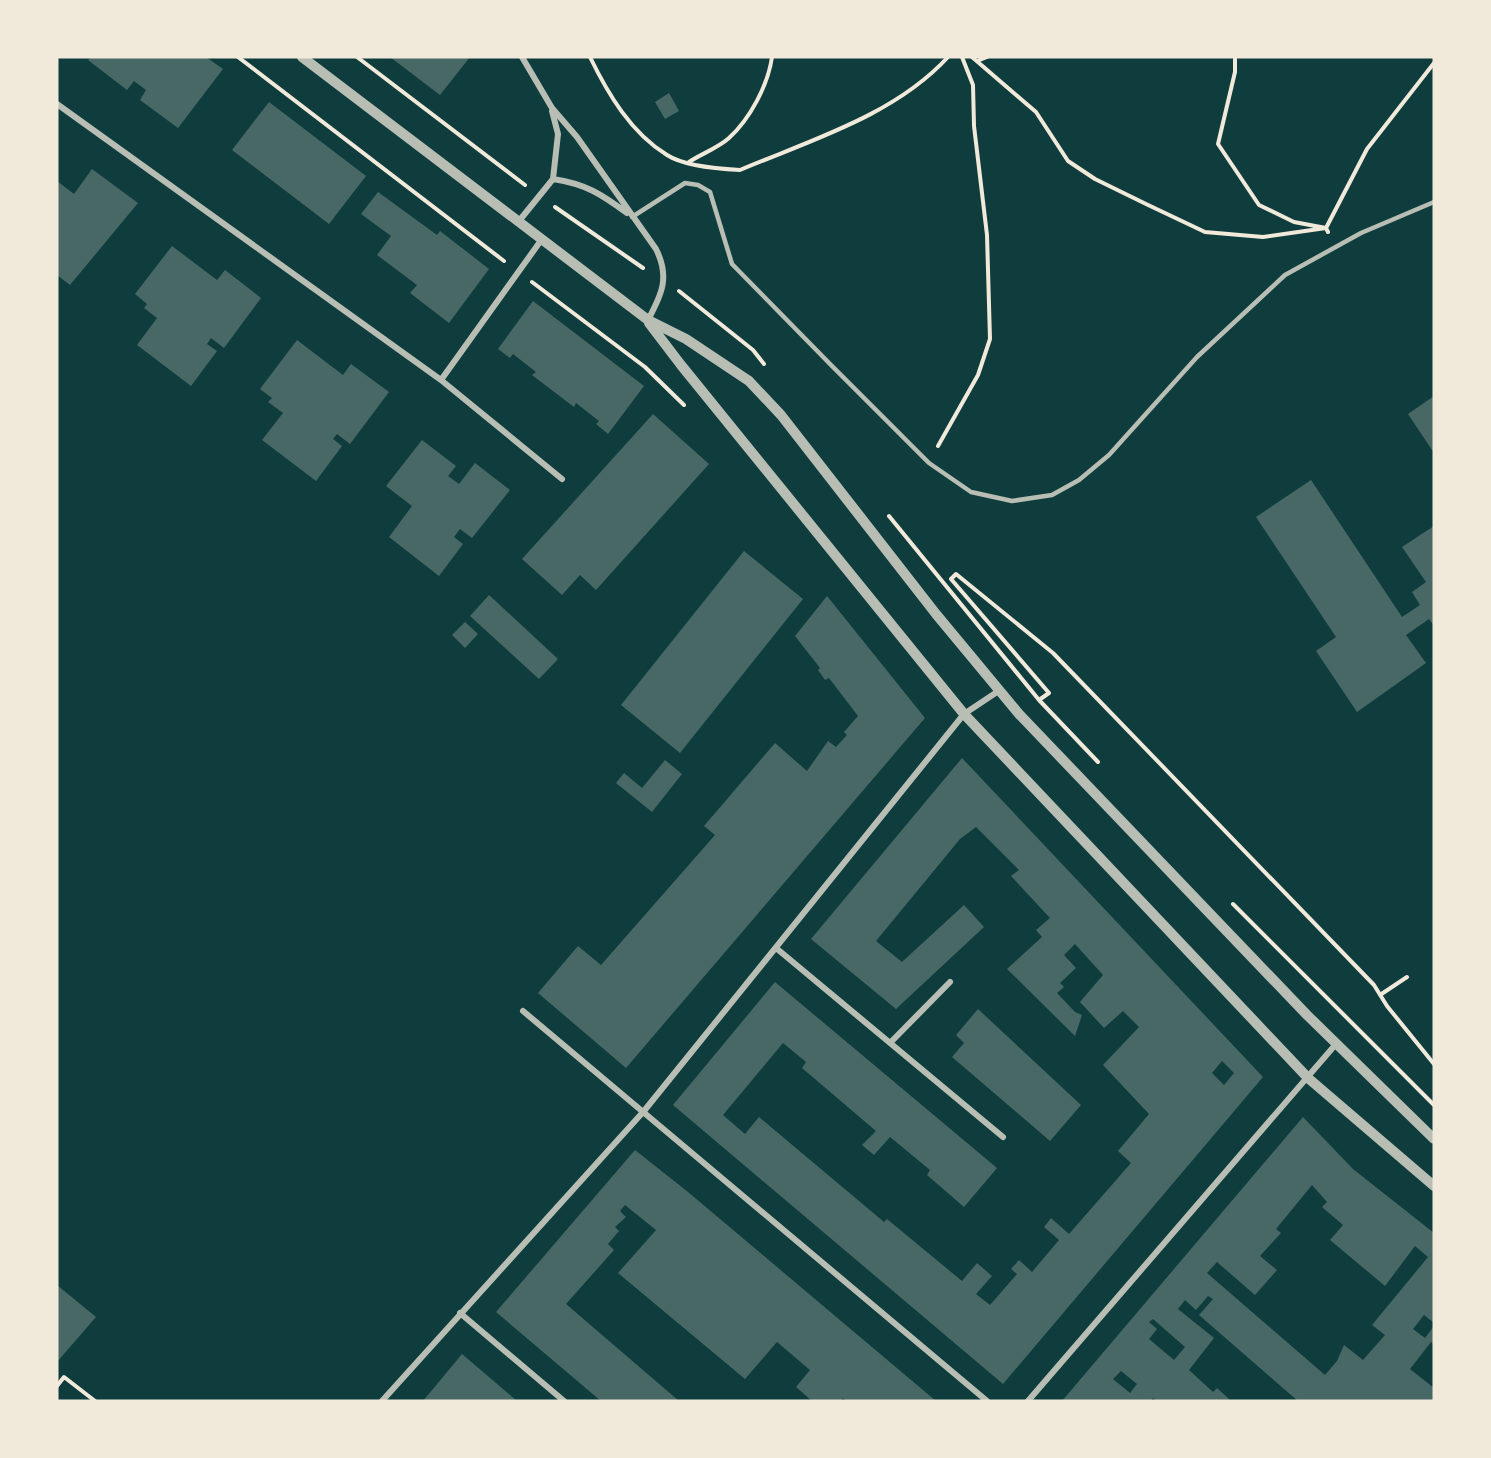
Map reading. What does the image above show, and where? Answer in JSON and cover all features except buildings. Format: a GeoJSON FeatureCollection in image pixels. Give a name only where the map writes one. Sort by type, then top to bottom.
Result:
{"type":"FeatureCollection","features":[{"type":"Feature","properties":{"kind":"street"},"geometry":{"type":"LineString","coordinates":[[302,57],[648,320],[686,339],[749,381],[781,414],[936,614],[1000,690],[1336,1044],[1434,1139]]}},
{"type":"Feature","properties":{"kind":"street"},"geometry":{"type":"LineString","coordinates":[[522,57],[552,108],[577,137],[663,262],[663,292],[648,320]]}},
{"type":"Feature","properties":{"kind":"street"},"geometry":{"type":"LineString","coordinates":[[57,104],[441,380],[562,479]]}},
{"type":"Feature","properties":{"kind":"street"},"geometry":{"type":"LineString","coordinates":[[519,221],[553,179],[558,135],[552,108]]}},
{"type":"Feature","properties":{"kind":"street"},"geometry":{"type":"LineString","coordinates":[[553,179],[571,181],[600,193],[632,217]]}},
{"type":"Feature","properties":{"kind":"street"},"geometry":{"type":"LineString","coordinates":[[441,380],[542,239]]}},
{"type":"Feature","properties":{"kind":"street"},"geometry":{"type":"LineString","coordinates":[[648,320],[681,365],[964,714],[1308,1078],[1434,1186]]}},
{"type":"Feature","properties":{"kind":"street"},"geometry":{"type":"LineString","coordinates":[[382,1401],[644,1111],[964,714],[1000,690]]}},
{"type":"Feature","properties":{"kind":"street"},"geometry":{"type":"LineString","coordinates":[[776,948],[1003,1137]]}},
{"type":"Feature","properties":{"kind":"street"},"geometry":{"type":"LineString","coordinates":[[890,1043],[950,982]]}},
{"type":"Feature","properties":{"kind":"street"},"geometry":{"type":"LineString","coordinates":[[523,1011],[987,1401]]}},
{"type":"Feature","properties":{"kind":"street"},"geometry":{"type":"LineString","coordinates":[[1028,1401],[1336,1044]]}},
{"type":"Feature","properties":{"kind":"street"},"geometry":{"type":"LineString","coordinates":[[460,1313],[564,1401]]}},
{"type":"Feature","properties":{"kind":"lane"},"geometry":{"type":"LineString","coordinates":[[632,217],[685,183],[698,185],[710,192],[732,264],[929,463],[971,492],[1012,501],[1052,495],[1079,480],[1109,455],[1197,357],[1285,275],[1337,245],[1434,202]]}},
{"type":"Feature","properties":{"kind":"path"},"geometry":{"type":"LineString","coordinates":[[238,57],[645,367],[692,414]]}},
{"type":"Feature","properties":{"kind":"path"},"geometry":{"type":"LineString","coordinates":[[590,57],[632,126],[668,156],[717,169],[740,170],[892,102],[928,78],[948,57]]}},
{"type":"Feature","properties":{"kind":"path"},"geometry":{"type":"LineString","coordinates":[[685,183],[689,162],[729,139],[749,113],[770,72],[772,57]]}},
{"type":"Feature","properties":{"kind":"path"},"geometry":{"type":"LineString","coordinates":[[929,463],[978,375],[990,339],[987,235],[974,126],[973,85],[962,57]]}},
{"type":"Feature","properties":{"kind":"path"},"geometry":{"type":"LineString","coordinates":[[972,57],[1036,112],[1068,161],[1095,179],[1146,204],[1205,232],[1263,237],[1326,228]]}},
{"type":"Feature","properties":{"kind":"path"},"geometry":{"type":"LineString","coordinates":[[976,61],[987,57]]}},
{"type":"Feature","properties":{"kind":"path"},"geometry":{"type":"LineString","coordinates":[[1235,57],[1235,72],[1218,144],[1259,205],[1294,222],[1326,228],[1337,245]]}},
{"type":"Feature","properties":{"kind":"path"},"geometry":{"type":"LineString","coordinates":[[1326,228],[1367,149],[1434,63]]}},
{"type":"Feature","properties":{"kind":"path"},"geometry":{"type":"LineString","coordinates":[[1039,700],[1049,693],[951,579],[956,574],[1053,653],[1374,985],[1434,1064]]}},
{"type":"Feature","properties":{"kind":"path"},"geometry":{"type":"LineString","coordinates":[[1380,995],[1407,977]]}},
{"type":"Feature","properties":{"kind":"path"},"geometry":{"type":"LineString","coordinates":[[57,1386],[64,1377],[96,1401]]}}]}
